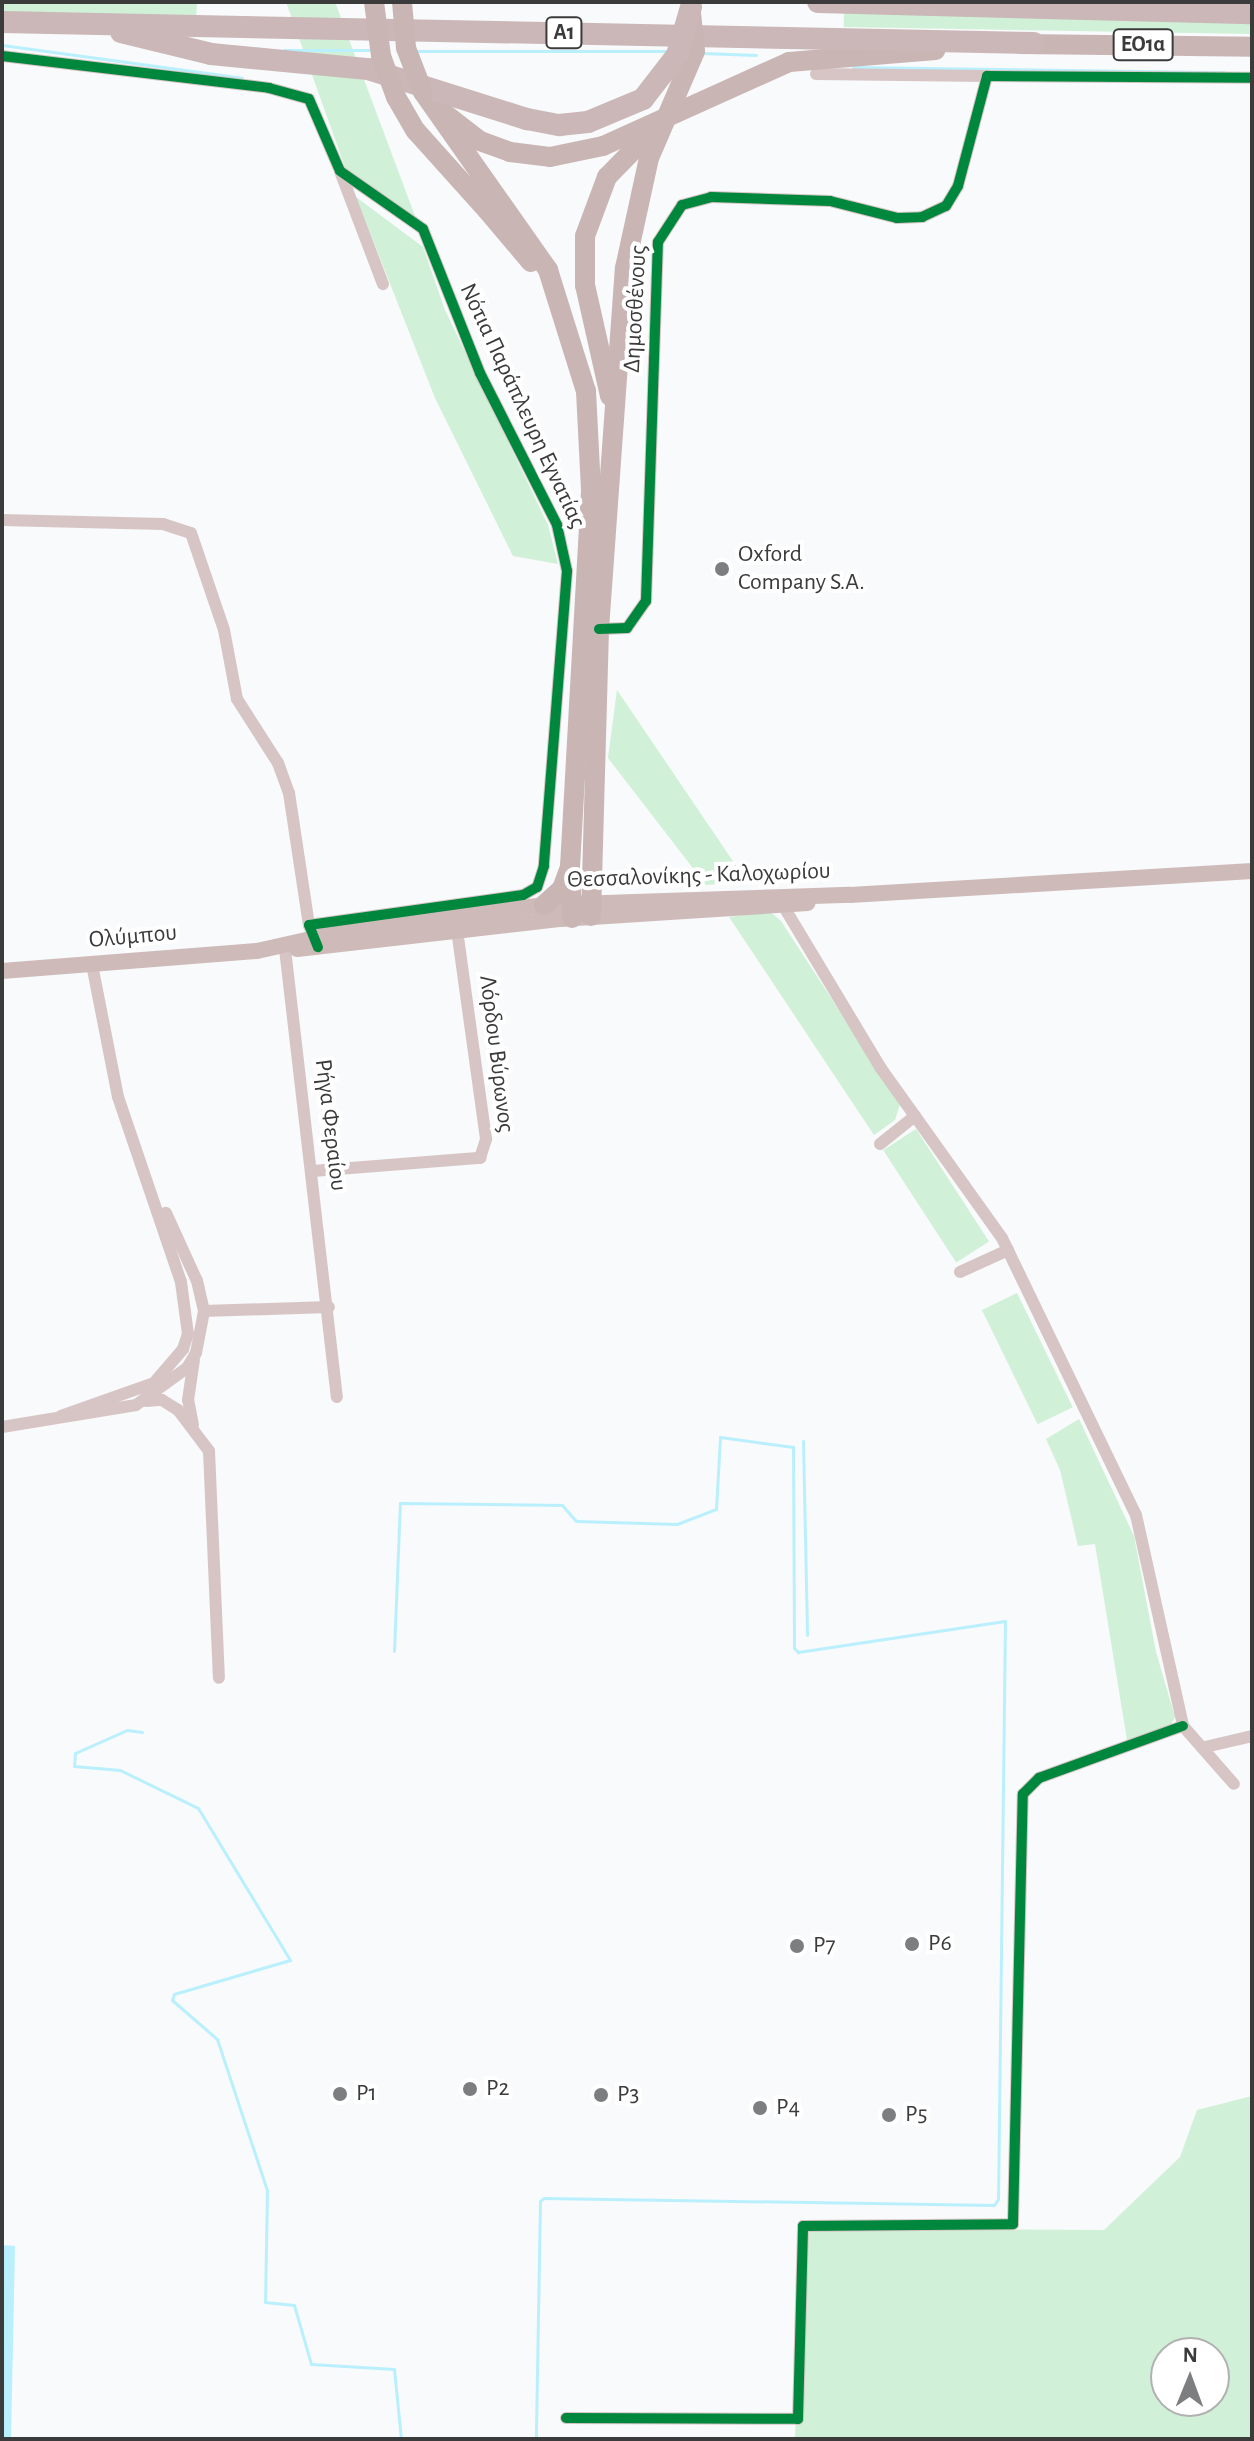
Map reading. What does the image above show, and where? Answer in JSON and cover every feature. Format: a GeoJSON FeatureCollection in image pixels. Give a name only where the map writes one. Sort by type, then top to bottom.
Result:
{"type":"FeatureCollection","features":[{"type":"Feature","properties":{"kind":"highway"},"geometry":{"type":"LineString","coordinates":[[374,2],[381,56],[396,97],[416,131],[524,252],[565,316]]}},
{"type":"Feature","properties":{"kind":"highway"},"geometry":{"type":"LineString","coordinates":[[402,2],[408,58],[423,92],[535,246],[579,357],[591,435],[570,866],[562,889],[544,905]]}},
{"type":"Feature","properties":{"kind":"highway"},"geometry":{"type":"LineString","coordinates":[[818,2],[1252,13]]}},
{"type":"Feature","properties":{"kind":"highway"},"geometry":{"type":"LineString","coordinates":[[93,24],[211,54],[402,77],[527,119],[559,125],[588,122],[643,99],[677,55],[690,4]]}},
{"type":"Feature","properties":{"kind":"highway"},"geometry":{"type":"LineString","coordinates":[[582,910],[625,268],[649,158],[695,51],[690,4]]}},
{"type":"Feature","properties":{"kind":"highway","name":"Α1"},"geometry":{"type":"LineString","coordinates":[[2,22],[1034,43]]}},
{"type":"Feature","properties":{"kind":"highway"},"geometry":{"type":"LineString","coordinates":[[423,92],[480,141],[530,156],[578,154],[665,120],[736,82],[789,62],[1034,43]]}},
{"type":"Feature","properties":{"kind":"highway","name":"ΕΟ1α"},"geometry":{"type":"LineString","coordinates":[[1034,43],[1252,47]]}},
{"type":"Feature","properties":{"kind":"highway"},"geometry":{"type":"LineString","coordinates":[[614,440],[585,285],[585,236],[607,177],[665,120]]}},
{"type":"Feature","properties":{"kind":"highway"},"geometry":{"type":"LineString","coordinates":[[570,866],[582,910]]}},
{"type":"Feature","properties":{"kind":"main road","name":"Θεσσαλονίκης - Καλοχωρίου"},"geometry":{"type":"LineString","coordinates":[[313,936],[457,930],[582,910],[714,898],[850,895],[1252,871]]}},
{"type":"Feature","properties":{"kind":"main road","name":"Θεσσαλονίκης - Καλοχωρίου"},"geometry":{"type":"LineString","coordinates":[[267,949],[285,949],[313,936],[544,905],[582,910],[730,910],[778,908],[850,895]]}},
{"type":"Feature","properties":{"kind":"main road"},"geometry":{"type":"LineString","coordinates":[[267,949],[313,936]]}},
{"type":"Feature","properties":{"kind":"main road","name":"Ολύμπου"},"geometry":{"type":"LineString","coordinates":[[2,971],[267,949]]}},
{"type":"Feature","properties":{"kind":"street"},"geometry":{"type":"LineString","coordinates":[[2,56],[269,88],[305,97],[317,110],[383,284]]}},
{"type":"Feature","properties":{"kind":"street"},"geometry":{"type":"LineString","coordinates":[[816,74],[1252,78]]}},
{"type":"Feature","properties":{"kind":"street","name":"Δημοσθένους"},"geometry":{"type":"LineString","coordinates":[[599,629],[627,628],[646,601],[657,256],[661,230],[672,214],[682,205],[711,197],[830,201],[897,218],[933,213],[946,206],[958,186],[987,76]]}},
{"type":"Feature","properties":{"kind":"street","name":"Νότια Παράπλευρη Εγνατίας"},"geometry":{"type":"LineString","coordinates":[[340,171],[423,229],[480,373],[557,525],[567,571],[544,866]]}},
{"type":"Feature","properties":{"kind":"street"},"geometry":{"type":"LineString","coordinates":[[2,520],[163,524],[191,533],[224,630],[237,699],[278,763],[289,793],[313,936],[523,895],[537,887],[544,866],[570,866]]}},
{"type":"Feature","properties":{"kind":"street"},"geometry":{"type":"LineString","coordinates":[[778,908],[1008,1250],[1136,1515],[1183,1726],[1205,1747],[1234,1784]]}},
{"type":"Feature","properties":{"kind":"street","name":"Λόρδου Βύρωνος"},"geometry":{"type":"LineString","coordinates":[[313,1171],[480,1158],[486,1139],[457,930]]}},
{"type":"Feature","properties":{"kind":"street","name":"Ρήγα Φεραίου"},"geometry":{"type":"LineString","coordinates":[[285,949],[329,1307],[337,1397]]}},
{"type":"Feature","properties":{"kind":"street"},"geometry":{"type":"LineString","coordinates":[[61,1416],[154,1383],[171,1366],[188,1334],[186,1304],[146,1173],[118,1097],[92,964]]}},
{"type":"Feature","properties":{"kind":"street"},"geometry":{"type":"LineString","coordinates":[[880,1144],[915,1116]]}},
{"type":"Feature","properties":{"kind":"street"},"geometry":{"type":"LineString","coordinates":[[146,1173],[197,1281],[204,1311],[188,1400],[194,1428]]}},
{"type":"Feature","properties":{"kind":"street"},"geometry":{"type":"LineString","coordinates":[[960,1272],[1008,1250]]}},
{"type":"Feature","properties":{"kind":"street"},"geometry":{"type":"LineString","coordinates":[[204,1311],[329,1307]]}},
{"type":"Feature","properties":{"kind":"street"},"geometry":{"type":"LineString","coordinates":[[136,1405],[168,1386],[196,1353]]}},
{"type":"Feature","properties":{"kind":"street"},"geometry":{"type":"LineString","coordinates":[[171,1366],[168,1386],[178,1410]]}},
{"type":"Feature","properties":{"kind":"street"},"geometry":{"type":"LineString","coordinates":[[154,1383],[168,1386],[188,1400]]}},
{"type":"Feature","properties":{"kind":"street"},"geometry":{"type":"LineString","coordinates":[[2,1427],[162,1400],[178,1410],[194,1428],[209,1451],[211,1467],[219,1678]]}},
{"type":"Feature","properties":{"kind":"street"},"geometry":{"type":"LineString","coordinates":[[566,2418],[798,2419],[803,2226],[1013,2224],[1023,1794],[1039,1778],[1183,1726]]}},
{"type":"Feature","properties":{"kind":"street"},"geometry":{"type":"LineString","coordinates":[[1205,1747],[1252,1736]]}},
{"type":"Feature","properties":{"kind":"green space"},"geometry":{"type":"Polygon","coordinates":[[[2,2],[197,2],[196,20],[2,15],[2,2]]]}},
{"type":"Feature","properties":{"kind":"green space"},"geometry":{"type":"Polygon","coordinates":[[[286,2],[335,2],[415,216],[345,167],[286,2]]]}},
{"type":"Feature","properties":{"kind":"green space"},"geometry":{"type":"Polygon","coordinates":[[[844,12],[1252,19],[1252,34],[844,27],[844,12]]]}},
{"type":"Feature","properties":{"kind":"green space"},"geometry":{"type":"Polygon","coordinates":[[[356,197],[423,247],[445,310],[548,525],[558,564],[513,556],[435,398],[356,197]]]}},
{"type":"Feature","properties":{"kind":"green space"},"geometry":{"type":"Polygon","coordinates":[[[617,690],[747,882],[706,885],[608,758],[617,690]]]}},
{"type":"Feature","properties":{"kind":"green space"},"geometry":{"type":"Polygon","coordinates":[[[769,911],[781,921],[900,1104],[895,1120],[874,1135],[729,917],[769,911]]]}},
{"type":"Feature","properties":{"kind":"green space"},"geometry":{"type":"Polygon","coordinates":[[[916,1129],[989,1241],[956,1263],[883,1150],[916,1129]]]}},
{"type":"Feature","properties":{"kind":"green space"},"geometry":{"type":"Polygon","coordinates":[[[1017,1293],[1073,1407],[1038,1424],[982,1310],[1017,1293]]]}},
{"type":"Feature","properties":{"kind":"green space"},"geometry":{"type":"Polygon","coordinates":[[[1079,1419],[1134,1536],[1156,1652],[1175,1717],[1170,1726],[1127,1740],[1095,1544],[1078,1546],[1060,1470],[1046,1439],[1079,1419]]]}},
{"type":"Feature","properties":{"kind":"green space"},"geometry":{"type":"Polygon","coordinates":[[[1252,2096],[1252,2439],[795,2439],[801,2228],[1104,2230],[1180,2157],[1197,2110],[1252,2096]]]}},
{"type":"Feature","properties":{"kind":"water"},"geometry":{"type":"Polygon","coordinates":[[[2,2245],[15,2246],[11,2439],[2,2439],[2,2245]]]}},
{"type":"Feature","properties":{"kind":"waterway"},"geometry":{"type":"LineString","coordinates":[[2,45],[242,78]]}},
{"type":"Feature","properties":{"kind":"waterway"},"geometry":{"type":"LineString","coordinates":[[284,50],[372,50]]}},
{"type":"Feature","properties":{"kind":"waterway"},"geometry":{"type":"LineString","coordinates":[[415,51],[667,51]]}},
{"type":"Feature","properties":{"kind":"waterway"},"geometry":{"type":"LineString","coordinates":[[702,53],[756,55]]}},
{"type":"Feature","properties":{"kind":"waterway"},"geometry":{"type":"LineString","coordinates":[[853,67],[1224,72]]}},
{"type":"Feature","properties":{"kind":"waterway"},"geometry":{"type":"LineString","coordinates":[[394,1651],[400,1503],[562,1505],[576,1521],[677,1524],[716,1509],[720,1437],[793,1447],[794,1648],[798,1652],[1005,1621],[998,2199],[994,2205],[544,2198],[540,2201],[536,2439]]}},
{"type":"Feature","properties":{"kind":"waterway"},"geometry":{"type":"LineString","coordinates":[[803,1441],[807,1635]]}},
{"type":"Feature","properties":{"kind":"waterway"},"geometry":{"type":"LineString","coordinates":[[142,1732],[127,1730],[75,1753],[74,1766],[120,1770],[198,1808],[290,1960],[174,1994],[172,2000],[217,2039],[267,2190],[265,2302],[294,2305],[311,2364],[394,2369],[401,2439]]}},
{"type":"Feature","properties":{"kind":"cycle path"},"geometry":{"type":"LineString","coordinates":[[2,56],[269,88],[309,99],[340,171],[423,229],[480,373],[557,525],[567,571],[544,866],[537,887],[523,895],[309,925],[318,947]]}},
{"type":"Feature","properties":{"kind":"cycle path"},"geometry":{"type":"LineString","coordinates":[[599,629],[627,628],[646,601],[658,242],[682,205],[711,197],[830,201],[897,218],[922,217],[946,206],[958,186],[987,76],[1252,78]]}},
{"type":"Feature","properties":{"kind":"cycle path"},"geometry":{"type":"LineString","coordinates":[[566,2418],[798,2419],[803,2226],[1013,2224],[1023,1794],[1039,1778],[1183,1726]]}},
{"type":"Feature","properties":{"kind":"place","name":"Oxford Company S.A."},"geometry":{"type":"Point","coordinates":[722,569]}},
{"type":"Feature","properties":{"kind":"place","name":"P6"},"geometry":{"type":"Point","coordinates":[912,1944]}},
{"type":"Feature","properties":{"kind":"place","name":"P7"},"geometry":{"type":"Point","coordinates":[797,1946]}},
{"type":"Feature","properties":{"kind":"place","name":"P2"},"geometry":{"type":"Point","coordinates":[470,2089]}},
{"type":"Feature","properties":{"kind":"place","name":"P1"},"geometry":{"type":"Point","coordinates":[340,2094]}},
{"type":"Feature","properties":{"kind":"place","name":"P3"},"geometry":{"type":"Point","coordinates":[601,2095]}},
{"type":"Feature","properties":{"kind":"place","name":"P4"},"geometry":{"type":"Point","coordinates":[760,2108]}},
{"type":"Feature","properties":{"kind":"place","name":"P5"},"geometry":{"type":"Point","coordinates":[889,2115]}}]}
